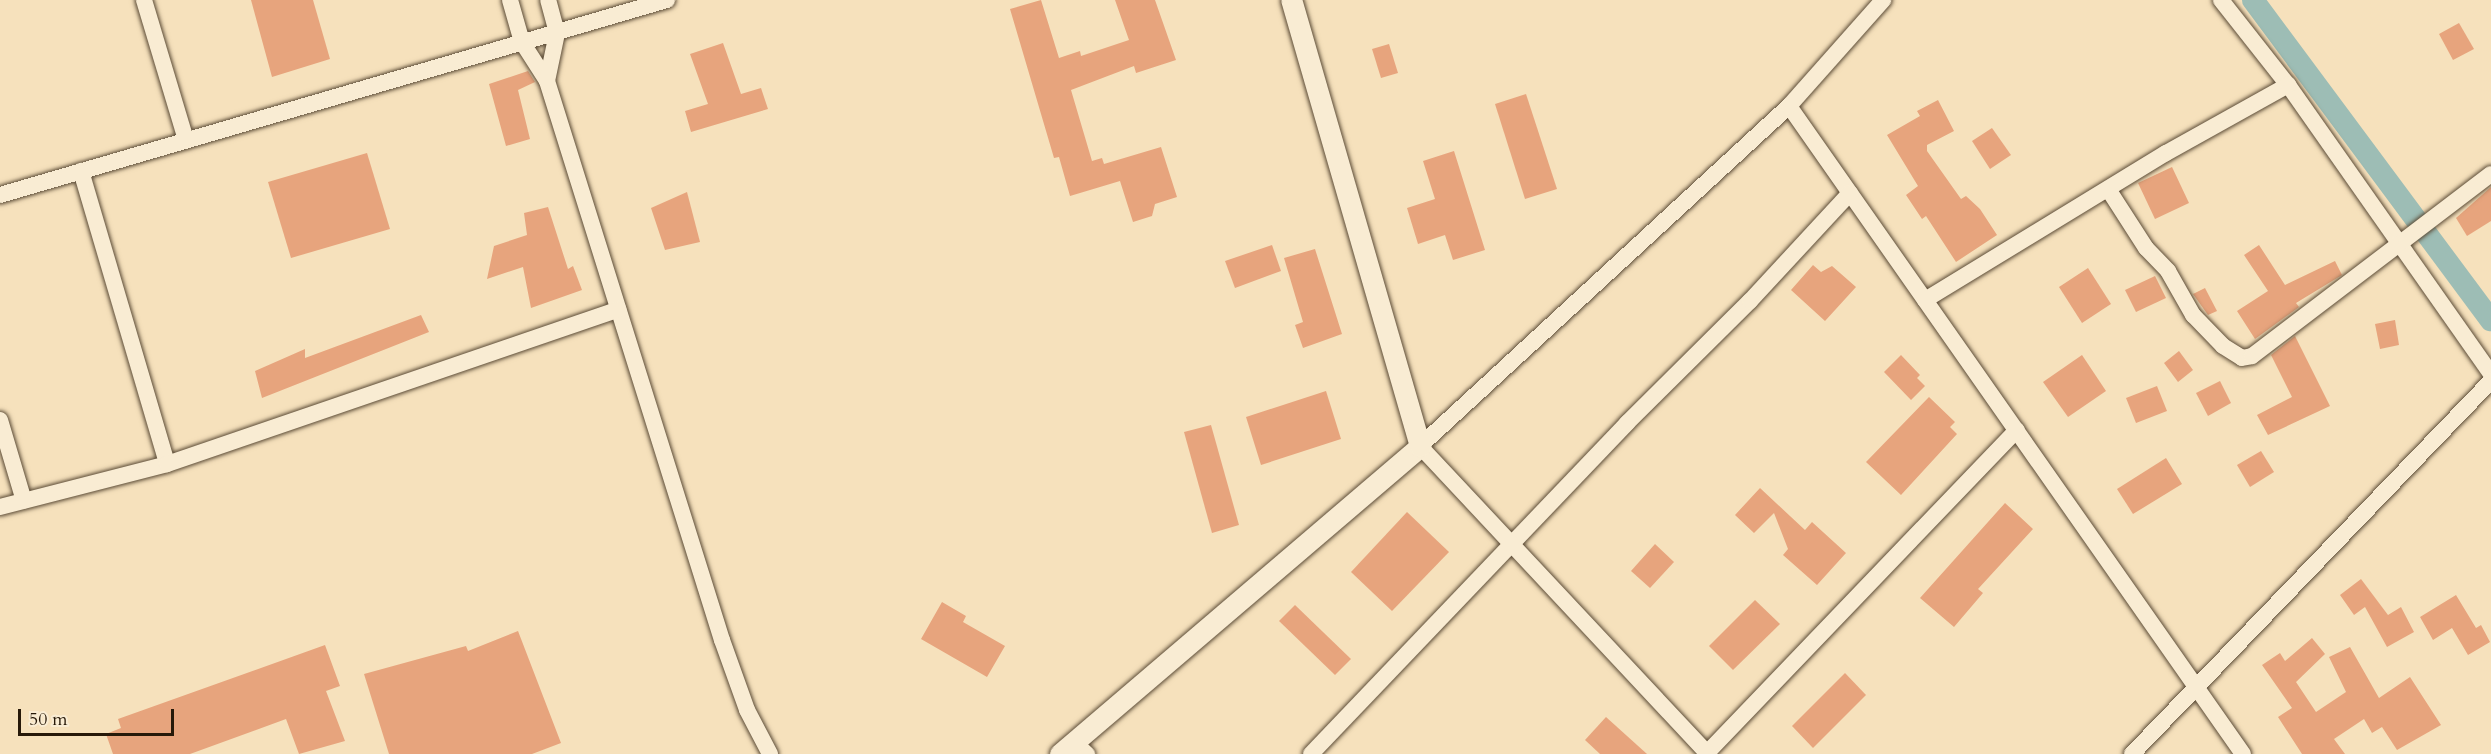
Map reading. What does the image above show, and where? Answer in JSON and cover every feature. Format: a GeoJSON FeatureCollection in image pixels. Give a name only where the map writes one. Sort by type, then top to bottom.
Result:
{"type":"FeatureCollection","features":[{"type":"Feature","properties":{"kind":"street"},"geometry":{"type":"LineString","coordinates":[[144,0],[186,140]]}},
{"type":"Feature","properties":{"kind":"street"},"geometry":{"type":"LineString","coordinates":[[510,0],[522,42],[547,81],[722,640],[747,710],[770,754]]}},
{"type":"Feature","properties":{"kind":"street"},"geometry":{"type":"LineString","coordinates":[[547,81],[557,33],[548,0]]}},
{"type":"Feature","properties":{"kind":"street"},"geometry":{"type":"LineString","coordinates":[[0,195],[667,0]]}},
{"type":"Feature","properties":{"kind":"street"},"geometry":{"type":"LineString","coordinates":[[1291,0],[1420,446],[1707,754],[2016,430]]}},
{"type":"Feature","properties":{"kind":"street"},"geometry":{"type":"LineString","coordinates":[[1074,750],[1420,446],[1789,106],[1883,0]]}},
{"type":"Feature","properties":{"kind":"street"},"geometry":{"type":"LineString","coordinates":[[2222,0],[2288,85],[2491,374]]}},
{"type":"Feature","properties":{"kind":"street"},"geometry":{"type":"LineString","coordinates":[[1925,300],[2108,189],[2288,85]]}},
{"type":"Feature","properties":{"kind":"street"},"geometry":{"type":"LineString","coordinates":[[1789,106],[2243,754]]}},
{"type":"Feature","properties":{"kind":"street"},"geometry":{"type":"LineString","coordinates":[[81,171],[167,464]]}},
{"type":"Feature","properties":{"kind":"street"},"geometry":{"type":"LineString","coordinates":[[2108,189],[2146,248],[2168,271],[2193,315],[2223,346],[2242,358],[2252,356],[2491,174]]}},
{"type":"Feature","properties":{"kind":"street"},"geometry":{"type":"LineString","coordinates":[[1311,754],[1512,543],[1750,301],[1850,192]]}},
{"type":"Feature","properties":{"kind":"street"},"geometry":{"type":"LineString","coordinates":[[0,507],[167,464],[618,310]]}},
{"type":"Feature","properties":{"kind":"street"},"geometry":{"type":"LineString","coordinates":[[2132,754],[2491,381]]}},
{"type":"Feature","properties":{"kind":"street"},"geometry":{"type":"LineString","coordinates":[[0,420],[24,501]]}},
{"type":"Feature","properties":{"kind":"building"},"geometry":{"type":"Polygon","coordinates":[[[251,0],[313,0],[330,59],[272,77],[251,0]]]}},
{"type":"Feature","properties":{"kind":"building"},"geometry":{"type":"Polygon","coordinates":[[[1041,0],[1059,58],[1080,51],[1081,56],[1129,40],[1115,0],[1155,0],[1176,60],[1136,73],[1134,66],[1071,90],[1092,161],[1102,158],[1104,164],[1161,147],[1177,197],[1155,204],[1152,216],[1133,222],[1120,181],[1070,196],[1059,157],[1054,158],[1010,9],[1041,0]]]}},
{"type":"Feature","properties":{"kind":"building"},"geometry":{"type":"Polygon","coordinates":[[[2459,23],[2474,49],[2453,60],[2439,34],[2459,23]]]}},
{"type":"Feature","properties":{"kind":"building"},"geometry":{"type":"Polygon","coordinates":[[[723,43],[741,94],[761,88],[768,109],[691,132],[685,111],[708,104],[690,54],[723,43]]]}},
{"type":"Feature","properties":{"kind":"building"},"geometry":{"type":"Polygon","coordinates":[[[1389,44],[1398,73],[1381,78],[1372,49],[1389,44]]]}},
{"type":"Feature","properties":{"kind":"building"},"geometry":{"type":"Polygon","coordinates":[[[528,71],[535,82],[518,90],[530,139],[506,146],[489,84],[528,71]]]}},
{"type":"Feature","properties":{"kind":"building"},"geometry":{"type":"Polygon","coordinates":[[[1526,94],[1557,189],[1525,199],[1495,104],[1526,94]]]}},
{"type":"Feature","properties":{"kind":"building"},"geometry":{"type":"Polygon","coordinates":[[[1938,100],[1954,131],[1927,145],[1927,151],[1961,199],[1966,196],[1980,209],[1997,235],[1956,262],[1926,216],[1922,219],[1906,195],[1918,186],[1887,135],[1920,116],[1917,111],[1938,100]]]}},
{"type":"Feature","properties":{"kind":"building"},"geometry":{"type":"Polygon","coordinates":[[[1992,128],[2011,155],[1990,169],[1972,141],[1992,128]]]}},
{"type":"Feature","properties":{"kind":"building"},"geometry":{"type":"Polygon","coordinates":[[[1454,151],[1485,250],[1453,260],[1445,235],[1418,244],[1407,208],[1435,199],[1423,161],[1454,151]]]}},
{"type":"Feature","properties":{"kind":"building"},"geometry":{"type":"Polygon","coordinates":[[[367,153],[390,229],[291,258],[268,182],[367,153]]]}},
{"type":"Feature","properties":{"kind":"building"},"geometry":{"type":"Polygon","coordinates":[[[2172,167],[2189,203],[2155,219],[2138,183],[2172,167]]]}},
{"type":"Feature","properties":{"kind":"building"},"geometry":{"type":"Polygon","coordinates":[[[2491,187],[2491,221],[2467,236],[2456,218],[2491,187]]]}},
{"type":"Feature","properties":{"kind":"building"},"geometry":{"type":"Polygon","coordinates":[[[687,192],[700,242],[665,250],[651,208],[687,192]]]}},
{"type":"Feature","properties":{"kind":"building"},"geometry":{"type":"Polygon","coordinates":[[[548,207],[568,269],[573,266],[582,290],[531,308],[523,267],[487,279],[494,246],[527,235],[524,213],[548,207]]]}},
{"type":"Feature","properties":{"kind":"building"},"geometry":{"type":"Polygon","coordinates":[[[1272,245],[1281,271],[1235,288],[1225,261],[1272,245]]]}},
{"type":"Feature","properties":{"kind":"building"},"geometry":{"type":"Polygon","coordinates":[[[2259,245],[2285,285],[2335,261],[2342,275],[2296,303],[2299,307],[2255,339],[2237,311],[2268,291],[2244,255],[2259,245]]]}},
{"type":"Feature","properties":{"kind":"building"},"geometry":{"type":"Polygon","coordinates":[[[1315,249],[1342,334],[1303,348],[1295,325],[1303,322],[1284,258],[1315,249]]]}},
{"type":"Feature","properties":{"kind":"building"},"geometry":{"type":"Polygon","coordinates":[[[1813,265],[1821,272],[1832,266],[1856,287],[1825,321],[1791,290],[1813,265]]]}},
{"type":"Feature","properties":{"kind":"building"},"geometry":{"type":"Polygon","coordinates":[[[2088,268],[2111,304],[2082,323],[2059,287],[2088,268]]]}},
{"type":"Feature","properties":{"kind":"building"},"geometry":{"type":"Polygon","coordinates":[[[2155,276],[2166,298],[2136,312],[2125,290],[2155,276]]]}},
{"type":"Feature","properties":{"kind":"building"},"geometry":{"type":"Polygon","coordinates":[[[2205,288],[2217,311],[2208,315],[2193,294],[2205,288]]]}},
{"type":"Feature","properties":{"kind":"building"},"geometry":{"type":"Polygon","coordinates":[[[421,315],[429,332],[262,398],[255,371],[305,349],[305,358],[421,315]]]}},
{"type":"Feature","properties":{"kind":"building"},"geometry":{"type":"Polygon","coordinates":[[[2395,320],[2399,345],[2380,349],[2375,324],[2395,320]]]}},
{"type":"Feature","properties":{"kind":"building"},"geometry":{"type":"Polygon","coordinates":[[[2295,336],[2330,406],[2268,435],[2257,415],[2292,397],[2271,355],[2295,336]]]}},
{"type":"Feature","properties":{"kind":"building"},"geometry":{"type":"Polygon","coordinates":[[[2179,351],[2193,370],[2178,382],[2164,363],[2179,351]]]}},
{"type":"Feature","properties":{"kind":"building"},"geometry":{"type":"Polygon","coordinates":[[[1901,355],[1920,375],[1917,378],[1925,386],[1911,400],[1884,372],[1901,355]]]}},
{"type":"Feature","properties":{"kind":"building"},"geometry":{"type":"Polygon","coordinates":[[[2082,355],[2106,391],[2068,417],[2043,382],[2082,355]]]}},
{"type":"Feature","properties":{"kind":"building"},"geometry":{"type":"Polygon","coordinates":[[[2220,381],[2231,403],[2208,416],[2196,393],[2220,381]]]}},
{"type":"Feature","properties":{"kind":"building"},"geometry":{"type":"Polygon","coordinates":[[[2157,386],[2167,411],[2136,423],[2126,398],[2157,386]]]}},
{"type":"Feature","properties":{"kind":"building"},"geometry":{"type":"Polygon","coordinates":[[[1326,391],[1341,439],[1261,465],[1246,417],[1326,391]]]}},
{"type":"Feature","properties":{"kind":"building"},"geometry":{"type":"Polygon","coordinates":[[[1929,397],[1955,422],[1950,427],[1957,434],[1901,495],[1866,462],[1929,397]]]}},
{"type":"Feature","properties":{"kind":"building"},"geometry":{"type":"Polygon","coordinates":[[[1211,425],[1239,525],[1212,533],[1184,432],[1211,425]]]}},
{"type":"Feature","properties":{"kind":"building"},"geometry":{"type":"Polygon","coordinates":[[[2261,451],[2274,472],[2250,487],[2237,465],[2261,451]]]}},
{"type":"Feature","properties":{"kind":"building"},"geometry":{"type":"Polygon","coordinates":[[[2166,458],[2182,484],[2133,514],[2117,489],[2166,458]]]}},
{"type":"Feature","properties":{"kind":"building"},"geometry":{"type":"Polygon","coordinates":[[[1760,488],[1805,530],[1812,522],[1846,553],[1817,585],[1783,555],[1788,549],[1774,513],[1754,533],[1735,515],[1760,488]]]}},
{"type":"Feature","properties":{"kind":"building"},"geometry":{"type":"Polygon","coordinates":[[[2005,503],[2033,529],[1978,589],[1983,593],[1954,627],[1920,598],[2005,503]]]}},
{"type":"Feature","properties":{"kind":"building"},"geometry":{"type":"Polygon","coordinates":[[[1407,512],[1449,552],[1392,611],[1351,572],[1407,512]]]}},
{"type":"Feature","properties":{"kind":"building"},"geometry":{"type":"Polygon","coordinates":[[[1655,544],[1674,562],[1650,588],[1631,571],[1655,544]]]}},
{"type":"Feature","properties":{"kind":"building"},"geometry":{"type":"Polygon","coordinates":[[[2361,579],[2388,615],[2401,607],[2414,632],[2387,647],[2365,607],[2354,615],[2340,595],[2361,579]]]}},
{"type":"Feature","properties":{"kind":"building"},"geometry":{"type":"Polygon","coordinates":[[[2456,595],[2476,628],[2481,625],[2490,642],[2468,655],[2452,628],[2433,640],[2420,617],[2456,595]]]}},
{"type":"Feature","properties":{"kind":"building"},"geometry":{"type":"Polygon","coordinates":[[[1755,600],[1780,624],[1733,670],[1709,646],[1755,600]]]}},
{"type":"Feature","properties":{"kind":"building"},"geometry":{"type":"Polygon","coordinates":[[[942,602],[966,616],[963,622],[1005,646],[987,677],[921,639],[942,602]]]}},
{"type":"Feature","properties":{"kind":"building"},"geometry":{"type":"Polygon","coordinates":[[[1295,605],[1351,659],[1335,675],[1279,621],[1295,605]]]}},
{"type":"Feature","properties":{"kind":"building"},"geometry":{"type":"Polygon","coordinates":[[[518,631],[561,743],[532,754],[389,754],[364,674],[466,646],[468,651],[518,631]]]}},
{"type":"Feature","properties":{"kind":"building"},"geometry":{"type":"Polygon","coordinates":[[[2312,638],[2325,654],[2296,682],[2316,712],[2346,692],[2329,657],[2350,647],[2379,698],[2410,677],[2441,725],[2397,750],[2382,727],[2372,733],[2364,719],[2334,739],[2345,754],[2302,754],[2278,717],[2292,708],[2262,665],[2280,653],[2285,661],[2312,638]]]}},
{"type":"Feature","properties":{"kind":"building"},"geometry":{"type":"Polygon","coordinates":[[[325,645],[340,686],[326,691],[345,741],[299,754],[286,719],[190,754],[113,754],[106,734],[121,728],[118,719],[325,645]]]}},
{"type":"Feature","properties":{"kind":"building"},"geometry":{"type":"Polygon","coordinates":[[[1845,673],[1866,695],[1813,748],[1792,726],[1845,673]]]}},
{"type":"Feature","properties":{"kind":"building"},"geometry":{"type":"Polygon","coordinates":[[[1606,717],[1647,754],[1600,754],[1585,740],[1606,717]]]}},
{"type":"Feature","properties":{"kind":"waterway"},"geometry":{"type":"LineString","coordinates":[[2253,0],[2491,320]]}}]}
